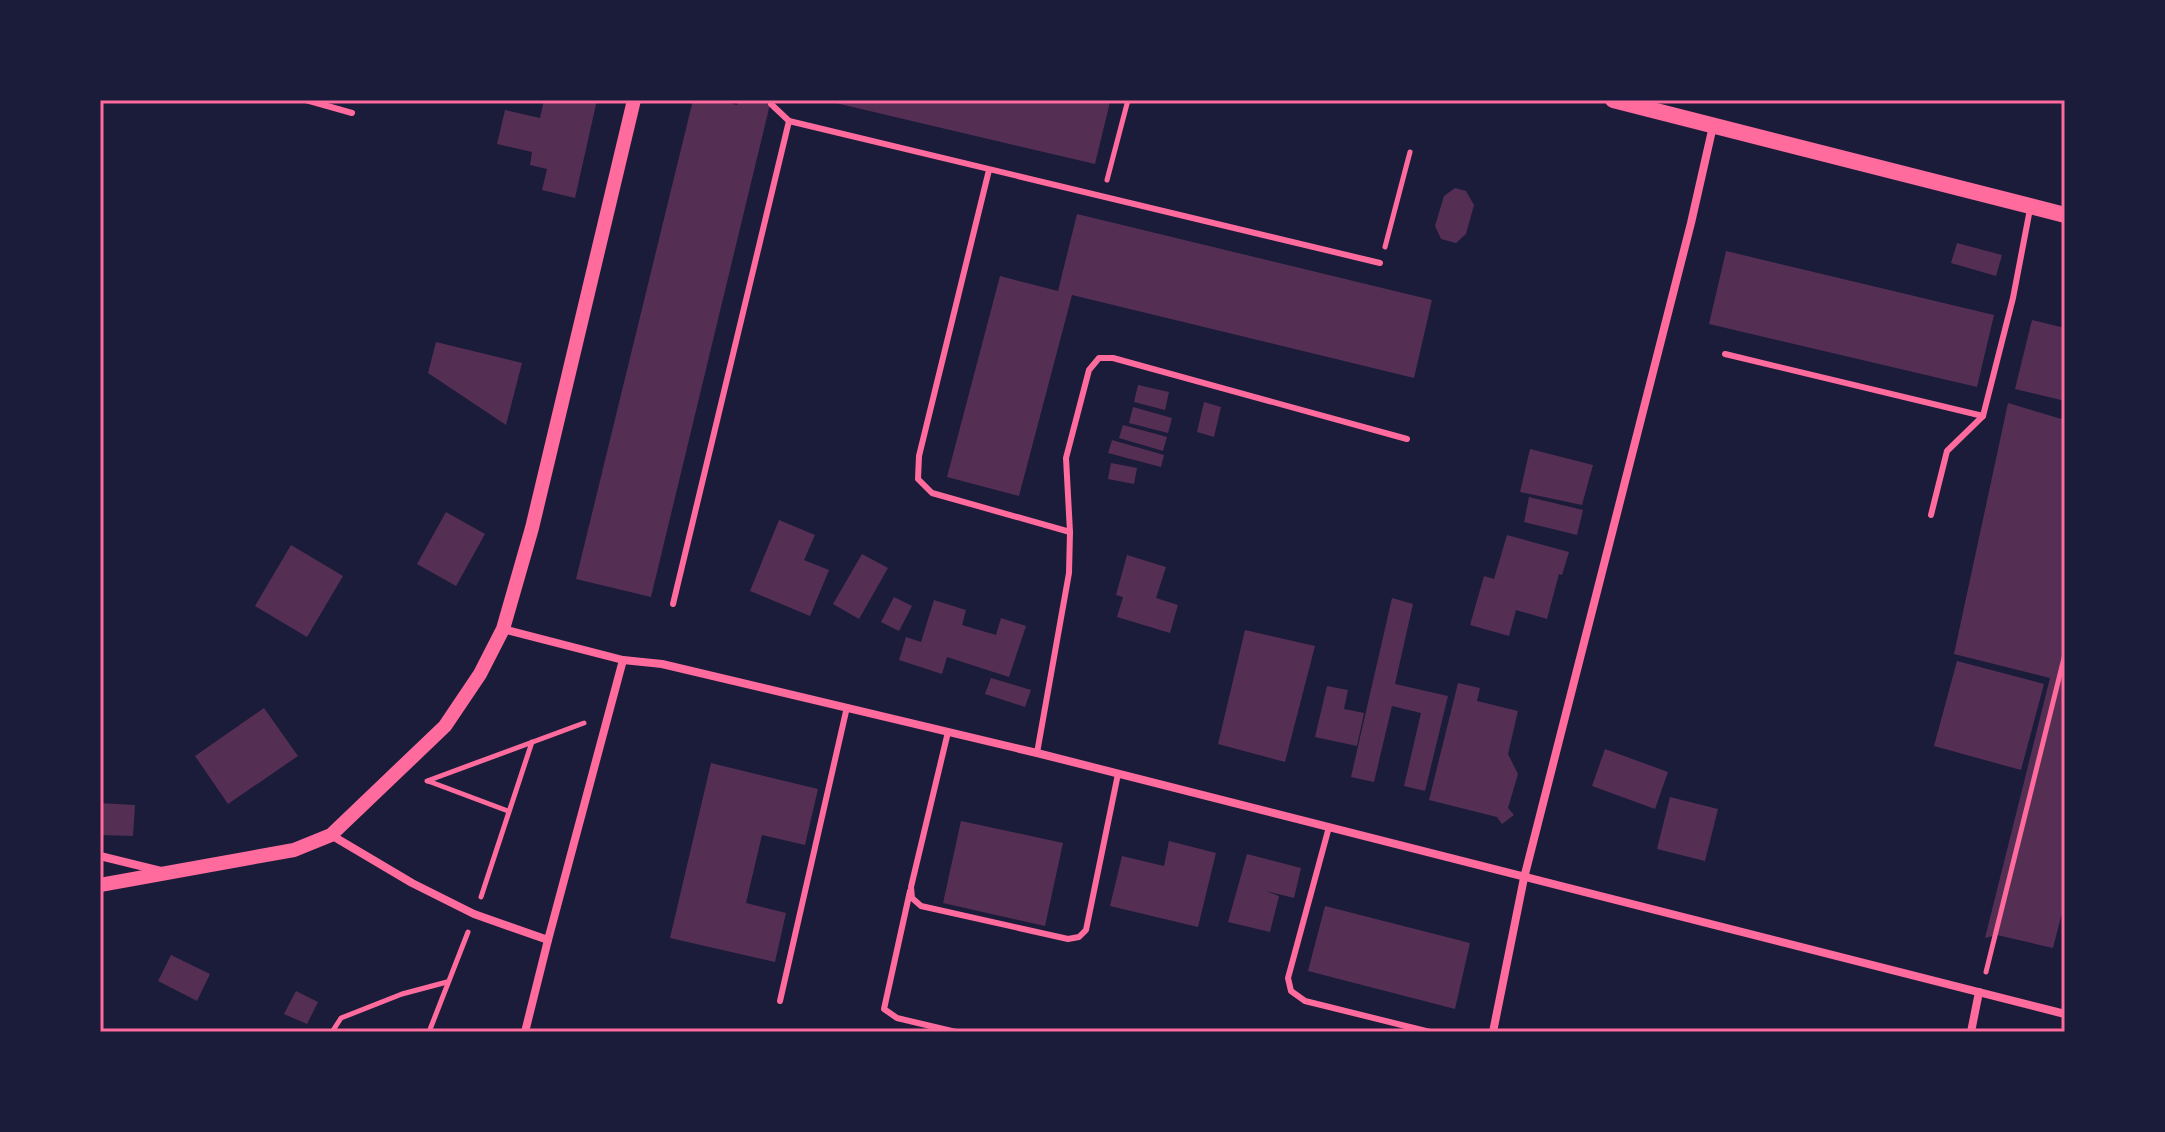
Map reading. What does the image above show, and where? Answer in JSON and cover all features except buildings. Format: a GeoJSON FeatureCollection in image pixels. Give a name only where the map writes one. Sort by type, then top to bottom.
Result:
{"type":"FeatureCollection","features":[{"type":"Feature","properties":{"kind":"main road"},"geometry":{"type":"LineString","coordinates":[[1613,100],[2065,215]]}},
{"type":"Feature","properties":{"kind":"street"},"geometry":{"type":"LineString","coordinates":[[100,885],[294,850],[331,835],[445,726],[480,674],[503,629],[536,513],[634,100]]}},
{"type":"Feature","properties":{"kind":"street"},"geometry":{"type":"LineString","coordinates":[[1493,1032],[1524,878],[1691,223],[1713,125]]}},
{"type":"Feature","properties":{"kind":"street"},"geometry":{"type":"LineString","coordinates":[[503,629],[623,660],[662,664],[1037,753],[2065,1014]]}},
{"type":"Feature","properties":{"kind":"street"},"geometry":{"type":"LineString","coordinates":[[525,1032],[623,660]]}},
{"type":"Feature","properties":{"kind":"street"},"geometry":{"type":"LineString","coordinates":[[331,835],[412,883],[474,914],[548,940]]}},
{"type":"Feature","properties":{"kind":"street"},"geometry":{"type":"LineString","coordinates":[[100,856],[174,874]]}},
{"type":"Feature","properties":{"kind":"street"},"geometry":{"type":"LineString","coordinates":[[1971,1032],[1979,992]]}},
{"type":"Feature","properties":{"kind":"lane"},"geometry":{"type":"LineString","coordinates":[[306,100],[352,113]]}},
{"type":"Feature","properties":{"kind":"lane"},"geometry":{"type":"LineString","coordinates":[[771,104],[789,121],[1380,263]]}},
{"type":"Feature","properties":{"kind":"lane"},"geometry":{"type":"LineString","coordinates":[[673,604],[789,121]]}},
{"type":"Feature","properties":{"kind":"lane"},"geometry":{"type":"LineString","coordinates":[[989,170],[919,456],[918,479],[932,493],[1070,532]]}},
{"type":"Feature","properties":{"kind":"lane"},"geometry":{"type":"LineString","coordinates":[[1931,515],[1947,451],[1983,416],[2013,298],[2031,206]]}},
{"type":"Feature","properties":{"kind":"lane"},"geometry":{"type":"LineString","coordinates":[[1725,354],[1983,416]]}},
{"type":"Feature","properties":{"kind":"lane"},"geometry":{"type":"LineString","coordinates":[[1037,753],[1069,573],[1066,458],[1089,370],[1099,358],[1113,358],[1407,439]]}},
{"type":"Feature","properties":{"kind":"lane"},"geometry":{"type":"LineString","coordinates":[[780,1001],[847,707]]}},
{"type":"Feature","properties":{"kind":"lane"},"geometry":{"type":"LineString","coordinates":[[948,732],[884,1009],[897,1018],[956,1032]]}},
{"type":"Feature","properties":{"kind":"lane"},"geometry":{"type":"LineString","coordinates":[[911,887],[912,898],[921,906],[1068,939],[1079,937],[1086,930],[1118,774]]}},
{"type":"Feature","properties":{"kind":"lane"},"geometry":{"type":"LineString","coordinates":[[1329,827],[1288,978],[1291,991],[1305,1001],[1430,1032]]}},
{"type":"Feature","properties":{"kind":"path"},"geometry":{"type":"LineString","coordinates":[[1104,196],[1128,100]]}},
{"type":"Feature","properties":{"kind":"path"},"geometry":{"type":"LineString","coordinates":[[1380,263],[1410,152]]}},
{"type":"Feature","properties":{"kind":"path"},"geometry":{"type":"LineString","coordinates":[[1979,992],[1997,935],[2065,654]]}},
{"type":"Feature","properties":{"kind":"path"},"geometry":{"type":"LineString","coordinates":[[508,811],[427,781],[594,720]]}},
{"type":"Feature","properties":{"kind":"path"},"geometry":{"type":"LineString","coordinates":[[429,1032],[474,914],[532,742]]}},
{"type":"Feature","properties":{"kind":"path"},"geometry":{"type":"LineString","coordinates":[[332,1032],[341,1018],[402,994],[448,981]]}}]}
